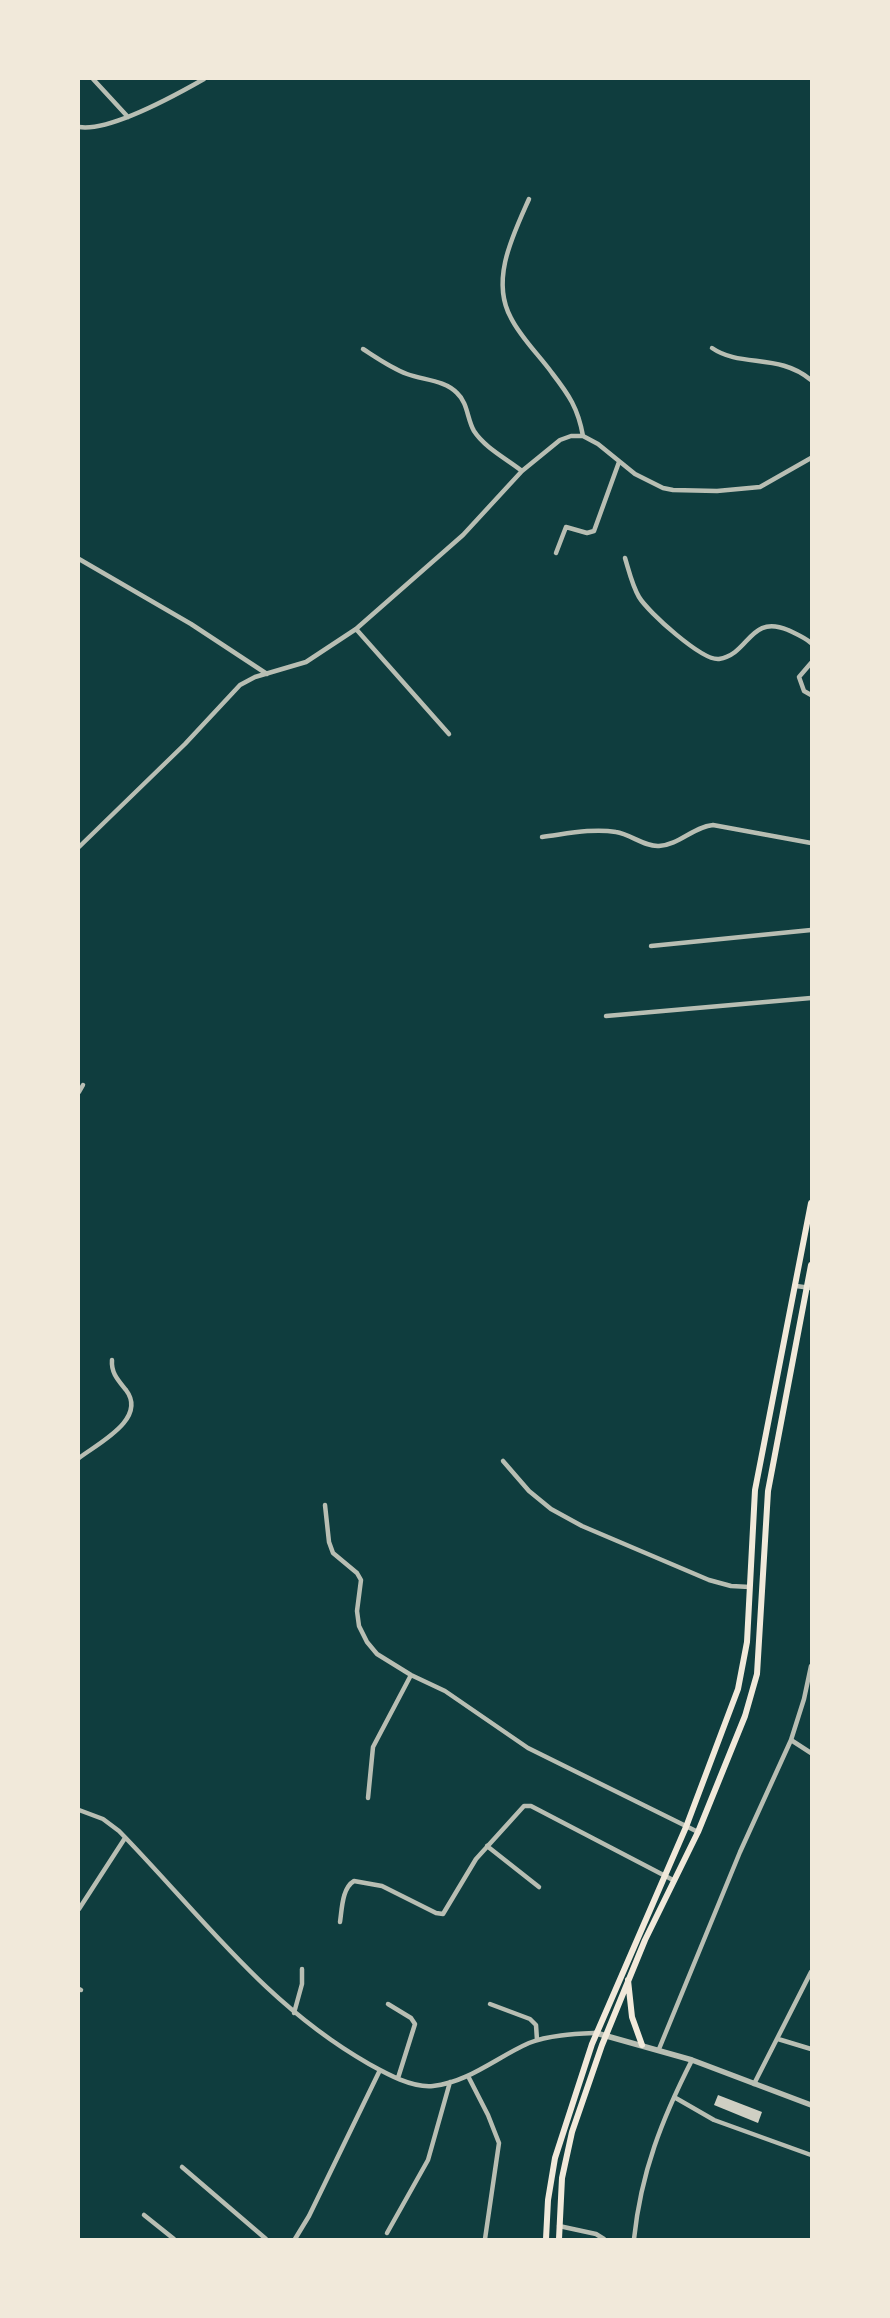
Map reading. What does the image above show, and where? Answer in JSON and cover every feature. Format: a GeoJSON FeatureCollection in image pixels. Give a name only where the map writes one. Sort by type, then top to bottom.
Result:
{"type":"FeatureCollection","features":[{"type":"Feature","properties":{"kind":"main road"},"geometry":{"type":"LineString","coordinates":[[546,2239],[548,2200],[555,2158],[596,2033],[686,1827],[738,1689],[747,1642],[755,1490],[811,1203]]}},
{"type":"Feature","properties":{"kind":"main road"},"geometry":{"type":"LineString","coordinates":[[559,2239],[562,2178],[572,2132],[628,1979],[673,1880],[698,1832],[745,1716],[757,1674],[768,1491],[809,1288],[811,1265]]}},
{"type":"Feature","properties":{"kind":"main road"},"geometry":{"type":"LineString","coordinates":[[628,1979],[632,2017],[642,2045]]}},
{"type":"Feature","properties":{"kind":"street"},"geometry":{"type":"LineString","coordinates":[[93,79],[128,117]]}},
{"type":"Feature","properties":{"kind":"street"},"geometry":{"type":"LineString","coordinates":[[79,127],[91,128],[128,117],[204,79]]}},
{"type":"Feature","properties":{"kind":"street"},"geometry":{"type":"LineString","coordinates":[[529,199],[510,244],[503,278],[504,301],[517,328],[572,399],[580,417],[583,436]]}},
{"type":"Feature","properties":{"kind":"street"},"geometry":{"type":"LineString","coordinates":[[712,348],[730,358],[756,359],[779,364],[811,380]]}},
{"type":"Feature","properties":{"kind":"street"},"geometry":{"type":"LineString","coordinates":[[363,349],[400,371],[440,383],[454,390],[464,403],[470,424],[479,438],[522,470]]}},
{"type":"Feature","properties":{"kind":"street"},"geometry":{"type":"LineString","coordinates":[[79,847],[185,744],[240,685],[267,674],[306,662],[356,629],[463,535],[522,470],[560,440],[571,436],[583,436],[598,444],[635,474],[663,488],[717,491],[760,487],[811,458]]}},
{"type":"Feature","properties":{"kind":"street"},"geometry":{"type":"LineString","coordinates":[[556,553],[566,526],[590,533],[596,529],[619,462]]}},
{"type":"Feature","properties":{"kind":"street"},"geometry":{"type":"LineString","coordinates":[[625,558],[635,589],[646,606],[705,655],[722,658],[735,651],[758,630],[768,626],[780,627],[811,642]]}},
{"type":"Feature","properties":{"kind":"street"},"geometry":{"type":"LineString","coordinates":[[79,559],[191,624],[267,674]]}},
{"type":"Feature","properties":{"kind":"street"},"geometry":{"type":"LineString","coordinates":[[356,629],[449,734]]}},
{"type":"Feature","properties":{"kind":"street"},"geometry":{"type":"LineString","coordinates":[[811,663],[799,677],[804,691],[811,695]]}},
{"type":"Feature","properties":{"kind":"street"},"geometry":{"type":"LineString","coordinates":[[542,837],[608,831],[625,834],[658,846],[668,844],[698,828],[713,826],[811,842]]}},
{"type":"Feature","properties":{"kind":"street"},"geometry":{"type":"LineString","coordinates":[[651,946],[811,930]]}},
{"type":"Feature","properties":{"kind":"street"},"geometry":{"type":"LineString","coordinates":[[606,1016],[811,998]]}},
{"type":"Feature","properties":{"kind":"street"},"geometry":{"type":"LineString","coordinates":[[79,1092],[83,1085]]}},
{"type":"Feature","properties":{"kind":"street"},"geometry":{"type":"LineString","coordinates":[[796,1286],[809,1288]]}},
{"type":"Feature","properties":{"kind":"street"},"geometry":{"type":"LineString","coordinates":[[79,1458],[120,1427],[130,1412],[130,1396],[116,1378],[112,1360]]}},
{"type":"Feature","properties":{"kind":"street"},"geometry":{"type":"LineString","coordinates":[[503,1460],[546,1506],[582,1526],[709,1580],[731,1586],[750,1587]]}},
{"type":"Feature","properties":{"kind":"street"},"geometry":{"type":"LineString","coordinates":[[325,1505],[329,1542],[333,1553],[357,1573],[361,1580],[357,1611],[361,1631],[377,1654],[411,1675],[445,1691],[528,1748],[698,1832]]}},
{"type":"Feature","properties":{"kind":"street"},"geometry":{"type":"LineString","coordinates":[[659,2049],[740,1852],[790,1740],[804,1699],[811,1666]]}},
{"type":"Feature","properties":{"kind":"street"},"geometry":{"type":"LineString","coordinates":[[368,1798],[373,1747],[411,1675]]}},
{"type":"Feature","properties":{"kind":"street"},"geometry":{"type":"LineString","coordinates":[[790,1740],[811,1753]]}},
{"type":"Feature","properties":{"kind":"street"},"geometry":{"type":"LineString","coordinates":[[340,1922],[345,1895],[350,1883],[354,1881],[382,1886],[438,1914],[443,1914],[476,1859],[520,1808],[529,1806],[673,1880]]}},
{"type":"Feature","properties":{"kind":"street"},"geometry":{"type":"LineString","coordinates":[[79,1810],[103,1819],[125,1838],[236,1959],[294,2013],[355,2056],[398,2078],[428,2086],[450,2082],[468,2076],[537,2040],[596,2033],[659,2049],[692,2060],[811,2105]]}},
{"type":"Feature","properties":{"kind":"street"},"geometry":{"type":"LineString","coordinates":[[79,1909],[125,1838]]}},
{"type":"Feature","properties":{"kind":"street"},"geometry":{"type":"LineString","coordinates":[[487,1846],[539,1887]]}},
{"type":"Feature","properties":{"kind":"street"},"geometry":{"type":"LineString","coordinates":[[294,2013],[302,1984],[302,1969]]}},
{"type":"Feature","properties":{"kind":"street"},"geometry":{"type":"LineString","coordinates":[[754,2084],[811,1972]]}},
{"type":"Feature","properties":{"kind":"street"},"geometry":{"type":"LineString","coordinates":[[388,2004],[411,2018],[415,2024],[398,2078]]}},
{"type":"Feature","properties":{"kind":"street"},"geometry":{"type":"LineString","coordinates":[[490,2004],[530,2019],[536,2025],[537,2040]]}},
{"type":"Feature","properties":{"kind":"street"},"geometry":{"type":"LineString","coordinates":[[778,2039],[811,2049]]}},
{"type":"Feature","properties":{"kind":"street"},"geometry":{"type":"LineString","coordinates":[[634,2239],[647,2164],[663,2118],[692,2060]]}},
{"type":"Feature","properties":{"kind":"street"},"geometry":{"type":"LineString","coordinates":[[295,2239],[309,2216],[380,2070]]}},
{"type":"Feature","properties":{"kind":"street"},"geometry":{"type":"LineString","coordinates":[[468,2076],[488,2115],[499,2142],[485,2239]]}},
{"type":"Feature","properties":{"kind":"street"},"geometry":{"type":"LineString","coordinates":[[387,2233],[428,2160],[450,2082]]}},
{"type":"Feature","properties":{"kind":"street"},"geometry":{"type":"LineString","coordinates":[[674,2096],[714,2120],[811,2155]]}},
{"type":"Feature","properties":{"kind":"street"},"geometry":{"type":"LineString","coordinates":[[182,2168],[266,2239]]}},
{"type":"Feature","properties":{"kind":"street"},"geometry":{"type":"LineString","coordinates":[[144,2215],[174,2239]]}},
{"type":"Feature","properties":{"kind":"street"},"geometry":{"type":"LineString","coordinates":[[559,2226],[596,2234],[604,2239]]}},
{"type":"Feature","properties":{"kind":"building"},"geometry":{"type":"Polygon","coordinates":[[[718,2095],[762,2112],[758,2123],[714,2105],[718,2095]]]}}]}
